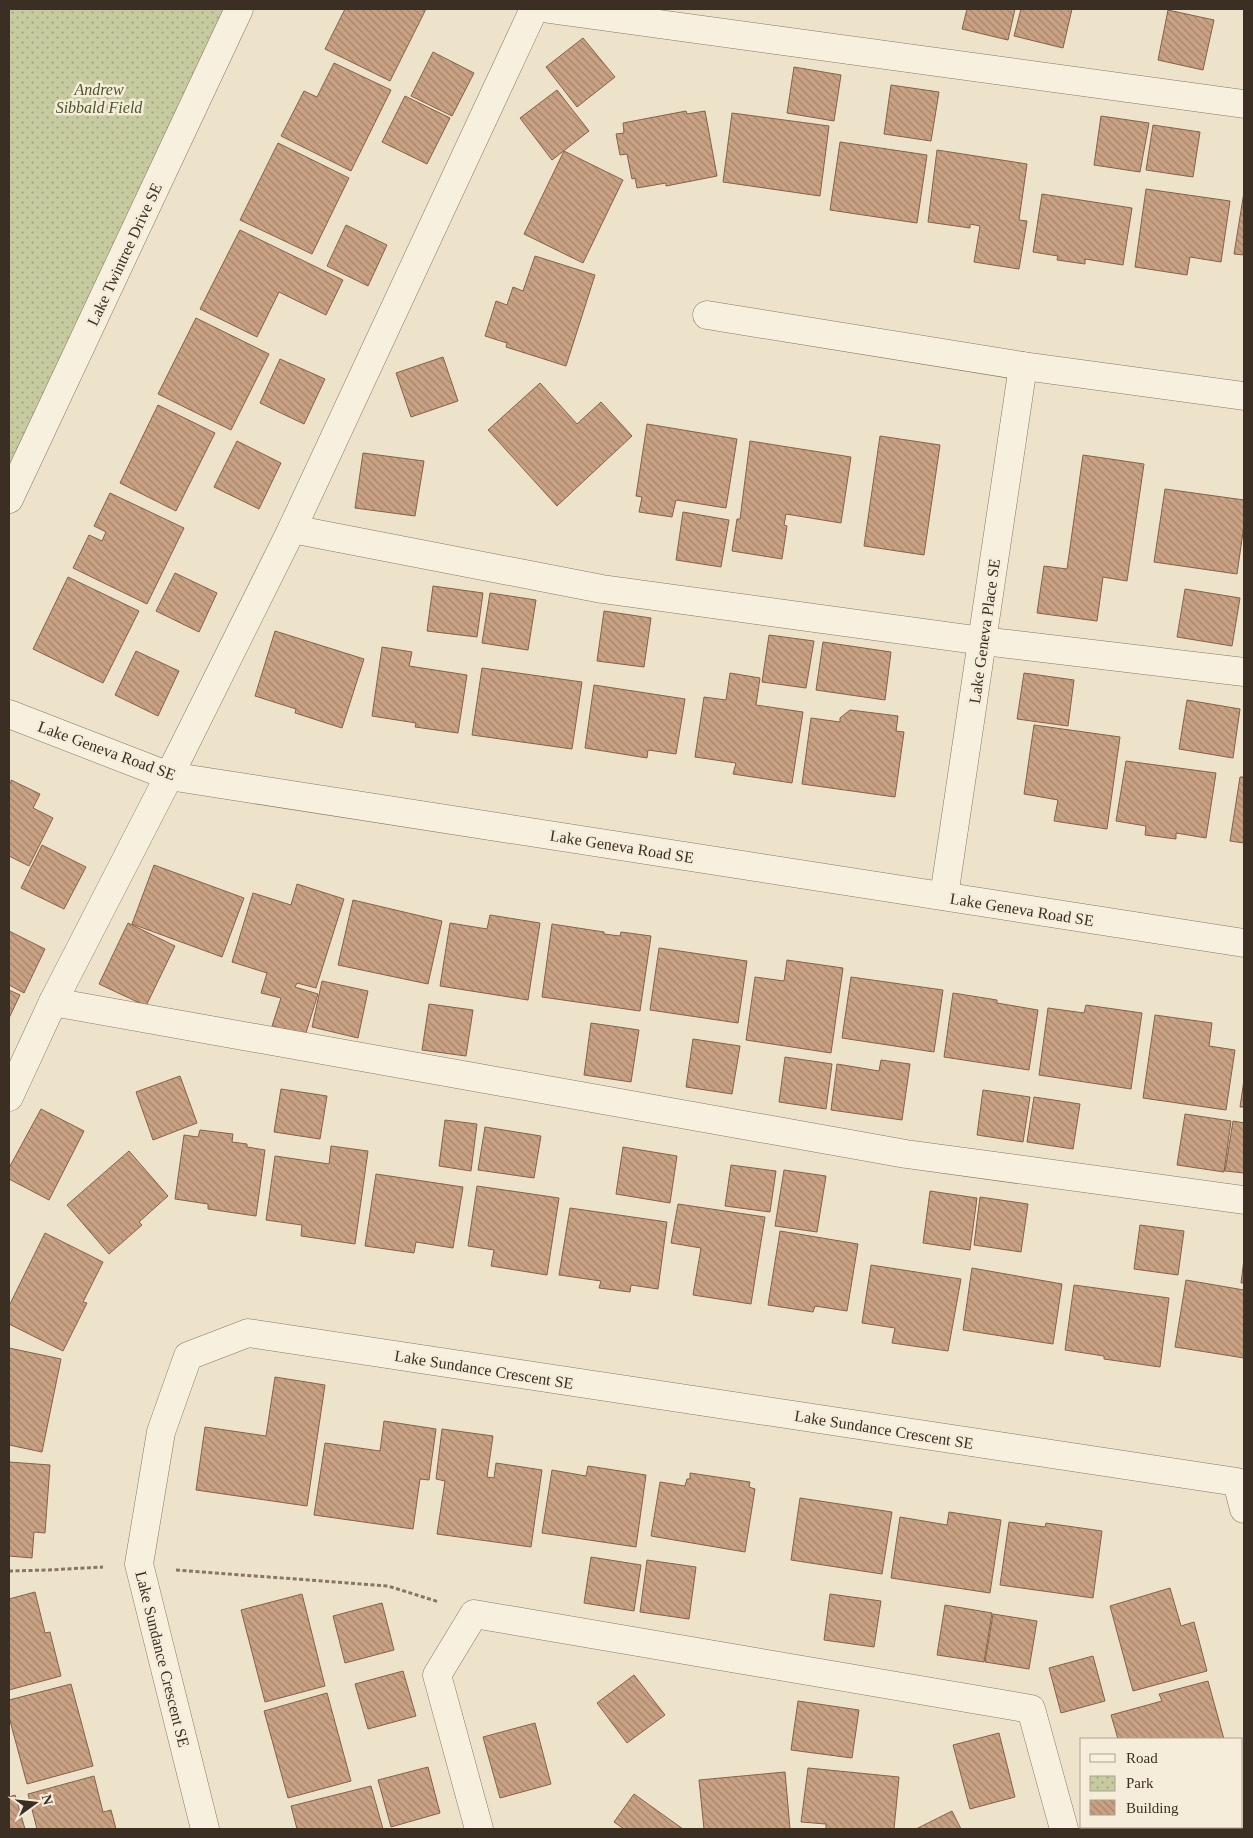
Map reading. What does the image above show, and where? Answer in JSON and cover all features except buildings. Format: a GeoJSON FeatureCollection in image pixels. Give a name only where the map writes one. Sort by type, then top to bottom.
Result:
{"type":"FeatureCollection","features":[{"type":"Feature","properties":{"kind":"street","name":"Lake Twintree Drive SE"},"geometry":{"type":"LineString","coordinates":[[9,499],[239,9]]}},
{"type":"Feature","properties":{"kind":"street"},"geometry":{"type":"LineString","coordinates":[[9,1097],[53,1002],[169,776],[292,529],[534,9]]}},
{"type":"Feature","properties":{"kind":"street"},"geometry":{"type":"LineString","coordinates":[[549,9],[1244,104]]}},
{"type":"Feature","properties":{"kind":"street"},"geometry":{"type":"LineString","coordinates":[[707,315],[1023,366],[1244,396]]}},
{"type":"Feature","properties":{"kind":"street","name":"Lake Geneva Place SE"},"geometry":{"type":"LineString","coordinates":[[944,896],[1023,366]]}},
{"type":"Feature","properties":{"kind":"street"},"geometry":{"type":"LineString","coordinates":[[292,529],[602,589],[983,641],[1244,672]]}},
{"type":"Feature","properties":{"kind":"street","name":"Lake Geneva Road SE"},"geometry":{"type":"LineString","coordinates":[[9,714],[169,776],[1244,943]]}},
{"type":"Feature","properties":{"kind":"street"},"geometry":{"type":"LineString","coordinates":[[53,1002],[906,1154],[1244,1200]]}},
{"type":"Feature","properties":{"kind":"street","name":"Lake Sundance Crescent SE"},"geometry":{"type":"LineString","coordinates":[[205,1829],[139,1564],[160,1432],[188,1356],[248,1333],[1237,1482],[1244,1510]]}},
{"type":"Feature","properties":{"kind":"street"},"geometry":{"type":"LineString","coordinates":[[479,1829],[437,1675],[474,1614],[1031,1709],[1064,1829]]}},
{"type":"Feature","properties":{"kind":"path"},"geometry":{"type":"LineString","coordinates":[[9,1571],[139,1564],[187,1571],[388,1586],[474,1614]]}},
{"type":"Feature","properties":{"kind":"green space","name":"Andrew Sibbald Field"},"geometry":{"type":"Polygon","coordinates":[[[9,9],[239,9],[9,499],[9,9]]]}}]}
